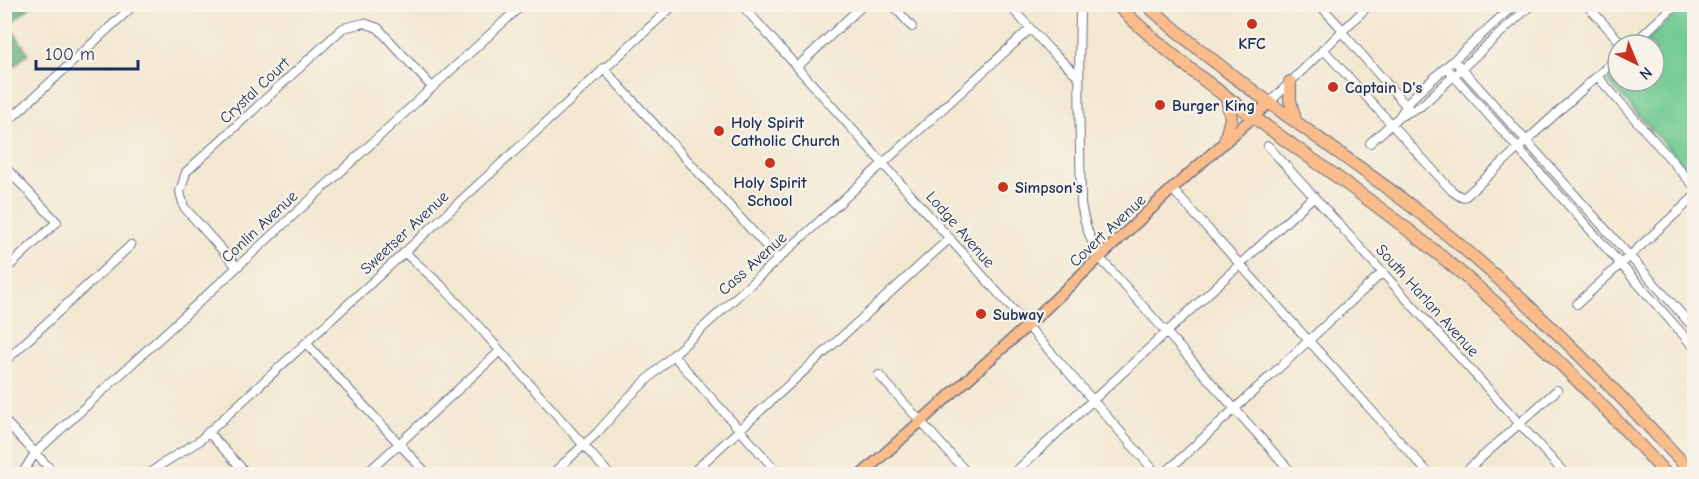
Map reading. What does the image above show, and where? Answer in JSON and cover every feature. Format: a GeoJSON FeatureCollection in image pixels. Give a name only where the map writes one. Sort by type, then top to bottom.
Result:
{"type":"FeatureCollection","features":[{"type":"Feature","properties":{"kind":"highway"},"geometry":{"type":"LineString","coordinates":[[1116,4],[1171,53],[1226,96],[1405,227],[1481,289],[1572,374],[1666,474]]}},
{"type":"Feature","properties":{"kind":"highway"},"geometry":{"type":"LineString","coordinates":[[1146,4],[1188,41],[1410,205],[1503,282],[1588,361],[1693,474]]}},
{"type":"Feature","properties":{"kind":"highway"},"geometry":{"type":"LineString","coordinates":[[1290,82],[1290,100],[1294,120]]}},
{"type":"Feature","properties":{"kind":"highway"},"geometry":{"type":"LineString","coordinates":[[1225,141],[1231,118],[1226,96]]}},
{"type":"Feature","properties":{"kind":"main road","name":"Covert Avenue"},"geometry":{"type":"LineString","coordinates":[[862,474],[1027,326],[1172,189],[1269,102]]}},
{"type":"Feature","properties":{"kind":"street"},"geometry":{"type":"LineString","coordinates":[[4,125],[135,4]]}},
{"type":"Feature","properties":{"kind":"street","name":"Conlin Avenue"},"geometry":{"type":"LineString","coordinates":[[22,474],[35,453],[523,4]]}},
{"type":"Feature","properties":{"kind":"street","name":"Sweetser Avenue"},"geometry":{"type":"LineString","coordinates":[[149,474],[174,456],[190,448],[208,432],[675,4]]}},
{"type":"Feature","properties":{"kind":"street","name":"Lodge Avenue"},"geometry":{"type":"LineString","coordinates":[[741,4],[1157,474]]}},
{"type":"Feature","properties":{"kind":"street"},"geometry":{"type":"LineString","coordinates":[[796,67],[864,4]]}},
{"type":"Feature","properties":{"kind":"street"},"geometry":{"type":"LineString","coordinates":[[892,4],[912,27]]}},
{"type":"Feature","properties":{"kind":"street"},"geometry":{"type":"LineString","coordinates":[[1008,4],[1078,76]]}},
{"type":"Feature","properties":{"kind":"street"},"geometry":{"type":"LineString","coordinates":[[1319,4],[1408,108]]}},
{"type":"Feature","properties":{"kind":"street","name":"Covert Avenue"},"geometry":{"type":"LineString","coordinates":[[1269,102],[1370,4]]}},
{"type":"Feature","properties":{"kind":"street"},"geometry":{"type":"LineString","coordinates":[[1370,143],[1515,4]]}},
{"type":"Feature","properties":{"kind":"street"},"geometry":{"type":"LineString","coordinates":[[1408,108],[1421,106],[1532,4]]}},
{"type":"Feature","properties":{"kind":"street"},"geometry":{"type":"LineString","coordinates":[[1586,4],[1612,33]]}},
{"type":"Feature","properties":{"kind":"street"},"geometry":{"type":"LineString","coordinates":[[1645,33],[1676,4]]}},
{"type":"Feature","properties":{"kind":"street"},"geometry":{"type":"LineString","coordinates":[[1080,14],[1078,76],[1081,105],[1081,204],[1083,218],[1099,257],[1293,474]]}},
{"type":"Feature","properties":{"kind":"street","name":"Crystal Court"},"geometry":{"type":"LineString","coordinates":[[237,267],[184,207],[180,192],[186,172],[343,28],[364,23],[378,28],[432,87]]}},
{"type":"Feature","properties":{"kind":"street","name":"Cass Avenue"},"geometry":{"type":"LineString","coordinates":[[552,474],[603,428],[627,399],[673,355],[1030,29]]}},
{"type":"Feature","properties":{"kind":"street"},"geometry":{"type":"LineString","coordinates":[[1323,49],[1390,125],[1452,191],[1461,197],[1466,196],[1606,68]]}},
{"type":"Feature","properties":{"kind":"street"},"geometry":{"type":"LineString","coordinates":[[1454,60],[1695,328]]}},
{"type":"Feature","properties":{"kind":"street"},"geometry":{"type":"LineString","coordinates":[[603,68],[778,259]]}},
{"type":"Feature","properties":{"kind":"street"},"geometry":{"type":"LineString","coordinates":[[1446,68],[1695,347]]}},
{"type":"Feature","properties":{"kind":"street"},"geometry":{"type":"LineString","coordinates":[[1597,76],[1695,186]]}},
{"type":"Feature","properties":{"kind":"street","name":"South Harlan Avenue"},"geometry":{"type":"LineString","coordinates":[[1268,146],[1564,474]]}},
{"type":"Feature","properties":{"kind":"street"},"geometry":{"type":"LineString","coordinates":[[4,166],[57,222],[6,266]]}},
{"type":"Feature","properties":{"kind":"street"},"geometry":{"type":"LineString","coordinates":[[1172,189],[1429,474]]}},
{"type":"Feature","properties":{"kind":"street"},"geometry":{"type":"LineString","coordinates":[[1013,474],[1314,196]]}},
{"type":"Feature","properties":{"kind":"street"},"geometry":{"type":"LineString","coordinates":[[1577,304],[1695,197]]}},
{"type":"Feature","properties":{"kind":"street"},"geometry":{"type":"LineString","coordinates":[[691,474],[950,238]]}},
{"type":"Feature","properties":{"kind":"street"},"geometry":{"type":"LineString","coordinates":[[4,362],[131,245]]}},
{"type":"Feature","properties":{"kind":"street"},"geometry":{"type":"LineString","coordinates":[[404,252],[442,286],[609,474]]}},
{"type":"Feature","properties":{"kind":"street"},"geometry":{"type":"LineString","coordinates":[[1164,474],[1383,272]]}},
{"type":"Feature","properties":{"kind":"street"},"geometry":{"type":"LineString","coordinates":[[306,343],[427,474]]}},
{"type":"Feature","properties":{"kind":"street"},"geometry":{"type":"LineString","coordinates":[[366,474],[500,351]]}},
{"type":"Feature","properties":{"kind":"street"},"geometry":{"type":"LineString","coordinates":[[673,355],[779,474]]}},
{"type":"Feature","properties":{"kind":"street"},"geometry":{"type":"LineString","coordinates":[[879,375],[968,474]]}},
{"type":"Feature","properties":{"kind":"street"},"geometry":{"type":"LineString","coordinates":[[1463,474],[1557,390]]}},
{"type":"Feature","properties":{"kind":"street"},"geometry":{"type":"LineString","coordinates":[[4,420],[55,474]]}},
{"type":"Feature","properties":{"kind":"street"},"geometry":{"type":"LineString","coordinates":[[208,432],[247,474]]}},
{"type":"Feature","properties":{"kind":"green space"},"geometry":{"type":"Polygon","coordinates":[[[5,4],[32,5],[9,25],[28,53],[5,75],[5,4]]]}},
{"type":"Feature","properties":{"kind":"green space"},"geometry":{"type":"Polygon","coordinates":[[[1687,4],[1694,5],[1694,177],[1618,93],[1666,93],[1666,33],[1655,33],[1687,4]]]}},
{"type":"Feature","properties":{"kind":"place","name":"KFC"},"geometry":{"type":"Point","coordinates":[1252,24]}},
{"type":"Feature","properties":{"kind":"place","name":"Captain D's"},"geometry":{"type":"Point","coordinates":[1333,87]}},
{"type":"Feature","properties":{"kind":"place","name":"Burger King"},"geometry":{"type":"Point","coordinates":[1160,105]}},
{"type":"Feature","properties":{"kind":"place","name":"Holy Spirit Catholic Church"},"geometry":{"type":"Point","coordinates":[719,131]}},
{"type":"Feature","properties":{"kind":"place","name":"Holy Spirit School"},"geometry":{"type":"Point","coordinates":[770,163]}},
{"type":"Feature","properties":{"kind":"place","name":"Simpson's"},"geometry":{"type":"Point","coordinates":[1003,187]}},
{"type":"Feature","properties":{"kind":"place","name":"Subway"},"geometry":{"type":"Point","coordinates":[981,314]}}]}
